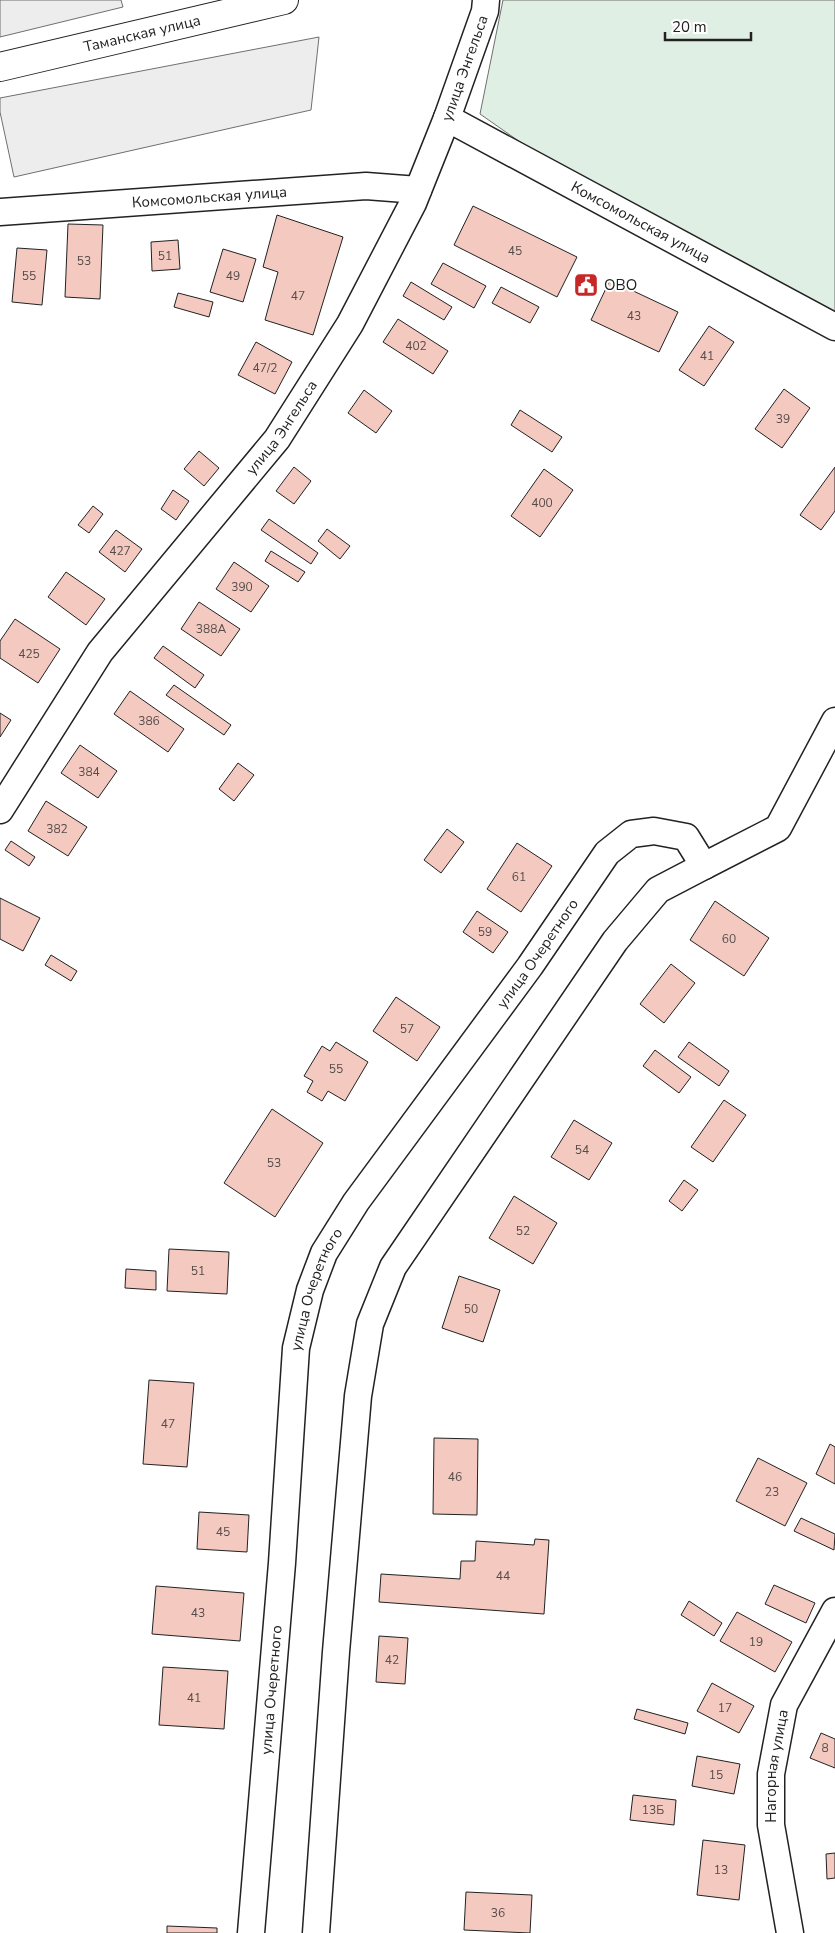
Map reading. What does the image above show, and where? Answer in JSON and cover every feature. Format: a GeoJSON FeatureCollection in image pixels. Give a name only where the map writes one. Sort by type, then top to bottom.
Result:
{"type":"FeatureCollection","features":[{"type":"Feature","properties":{"kind":"street","name":"Таманская улица"},"geometry":{"type":"LineString","coordinates":[[0,67],[284,0]]}},
{"type":"Feature","properties":{"kind":"street","name":"улица Энгельса"},"geometry":{"type":"LineString","coordinates":[[0,810],[100,652],[277,439],[350,324],[418,190],[447,118],[485,11],[486,0]]}},
{"type":"Feature","properties":{"kind":"street","name":"Комсомольская улица"},"geometry":{"type":"LineString","coordinates":[[447,118],[835,327]]}},
{"type":"Feature","properties":{"kind":"street","name":"Комсомольская улица"},"geometry":{"type":"LineString","coordinates":[[0,212],[366,186],[418,190]]}},
{"type":"Feature","properties":{"kind":"street"},"geometry":{"type":"LineString","coordinates":[[316,1933],[336,1652],[358,1396],[370,1324],[393,1268],[614,941],[658,890],[778,828],[835,721]]}},
{"type":"Feature","properties":{"kind":"street","name":"улица Очеретного"},"geometry":{"type":"LineString","coordinates":[[251,1933],[281,1573],[296,1348],[310,1290],[324,1253],[356,1202],[530,966],[607,853],[632,834],[654,831],[686,837],[704,866]]}},
{"type":"Feature","properties":{"kind":"street","name":"Нагорная улица"},"geometry":{"type":"LineString","coordinates":[[790,1933],[772,1825],[771,1774],[784,1705],[835,1611]]}},
{"type":"Feature","properties":{"kind":"green space"},"geometry":{"type":"Polygon","coordinates":[[[503,0],[835,0],[835,316],[553,165],[480,114],[503,0]]]}},
{"type":"Feature","properties":{"kind":"shaded area"},"geometry":{"type":"Polygon","coordinates":[[[0,0],[121,0],[123,7],[0,37],[0,0]]]}},
{"type":"Feature","properties":{"kind":"shaded area"},"geometry":{"type":"Polygon","coordinates":[[[319,37],[311,110],[14,177],[0,112],[0,98],[319,37]]]}},
{"type":"Feature","properties":{"kind":"building"},"geometry":{"type":"Polygon","coordinates":[[[473,206],[577,257],[557,297],[454,245],[473,206]]]}},
{"type":"Feature","properties":{"kind":"building"},"geometry":{"type":"Polygon","coordinates":[[[277,215],[343,237],[313,335],[265,320],[278,272],[263,267],[277,215]]]}},
{"type":"Feature","properties":{"kind":"building"},"geometry":{"type":"Polygon","coordinates":[[[68,224],[103,225],[100,299],[65,297],[68,224]]]}},
{"type":"Feature","properties":{"kind":"building"},"geometry":{"type":"Polygon","coordinates":[[[178,240],[180,269],[152,271],[151,242],[178,240]]]}},
{"type":"Feature","properties":{"kind":"building"},"geometry":{"type":"Polygon","coordinates":[[[17,248],[47,250],[42,305],[12,302],[17,248]]]}},
{"type":"Feature","properties":{"kind":"building"},"geometry":{"type":"Polygon","coordinates":[[[223,249],[256,259],[243,302],[210,292],[223,249]]]}},
{"type":"Feature","properties":{"kind":"building"},"geometry":{"type":"Polygon","coordinates":[[[443,263],[486,286],[474,308],[431,284],[443,263]]]}},
{"type":"Feature","properties":{"kind":"building"},"geometry":{"type":"Polygon","coordinates":[[[610,280],[678,312],[659,352],[591,320],[610,280]]]}},
{"type":"Feature","properties":{"kind":"building"},"geometry":{"type":"Polygon","coordinates":[[[411,282],[452,307],[444,320],[403,296],[411,282]]]}},
{"type":"Feature","properties":{"kind":"building"},"geometry":{"type":"Polygon","coordinates":[[[501,287],[539,307],[530,323],[492,303],[501,287]]]}},
{"type":"Feature","properties":{"kind":"building"},"geometry":{"type":"Polygon","coordinates":[[[178,293],[213,302],[209,317],[174,307],[178,293]]]}},
{"type":"Feature","properties":{"kind":"building"},"geometry":{"type":"Polygon","coordinates":[[[398,319],[448,351],[433,374],[383,342],[398,319]]]}},
{"type":"Feature","properties":{"kind":"building"},"geometry":{"type":"Polygon","coordinates":[[[709,326],[734,342],[704,386],[679,370],[709,326]]]}},
{"type":"Feature","properties":{"kind":"building"},"geometry":{"type":"Polygon","coordinates":[[[256,342],[292,362],[275,394],[238,375],[256,342]]]}},
{"type":"Feature","properties":{"kind":"building"},"geometry":{"type":"Polygon","coordinates":[[[784,389],[810,408],[782,448],[755,429],[784,389]]]}},
{"type":"Feature","properties":{"kind":"building"},"geometry":{"type":"Polygon","coordinates":[[[364,390],[392,411],[376,433],[348,413],[364,390]]]}},
{"type":"Feature","properties":{"kind":"building"},"geometry":{"type":"Polygon","coordinates":[[[520,410],[562,437],[552,452],[511,425],[520,410]]]}},
{"type":"Feature","properties":{"kind":"building"},"geometry":{"type":"Polygon","coordinates":[[[199,451],[219,468],[204,486],[184,469],[199,451]]]}},
{"type":"Feature","properties":{"kind":"building"},"geometry":{"type":"Polygon","coordinates":[[[294,467],[311,481],[294,504],[276,491],[294,467]]]}},
{"type":"Feature","properties":{"kind":"building"},"geometry":{"type":"Polygon","coordinates":[[[835,467],[835,511],[821,530],[800,515],[835,467]]]}},
{"type":"Feature","properties":{"kind":"building"},"geometry":{"type":"Polygon","coordinates":[[[544,469],[573,490],[540,537],[511,516],[544,469]]]}},
{"type":"Feature","properties":{"kind":"building"},"geometry":{"type":"Polygon","coordinates":[[[173,490],[189,501],[176,520],[161,509],[173,490]]]}},
{"type":"Feature","properties":{"kind":"building"},"geometry":{"type":"Polygon","coordinates":[[[93,506],[103,514],[89,533],[78,525],[93,506]]]}},
{"type":"Feature","properties":{"kind":"building"},"geometry":{"type":"Polygon","coordinates":[[[269,519],[318,553],[311,564],[261,530],[269,519]]]}},
{"type":"Feature","properties":{"kind":"building"},"geometry":{"type":"Polygon","coordinates":[[[327,529],[350,546],[340,559],[318,541],[327,529]]]}},
{"type":"Feature","properties":{"kind":"building"},"geometry":{"type":"Polygon","coordinates":[[[116,530],[142,549],[125,572],[99,552],[116,530]]]}},
{"type":"Feature","properties":{"kind":"building"},"geometry":{"type":"Polygon","coordinates":[[[271,551],[305,572],[298,582],[265,561],[271,551]]]}},
{"type":"Feature","properties":{"kind":"building"},"geometry":{"type":"Polygon","coordinates":[[[234,562],[269,586],[251,612],[216,589],[234,562]]]}},
{"type":"Feature","properties":{"kind":"building"},"geometry":{"type":"Polygon","coordinates":[[[66,572],[105,599],[86,625],[48,597],[66,572]]]}},
{"type":"Feature","properties":{"kind":"building"},"geometry":{"type":"Polygon","coordinates":[[[199,602],[240,629],[221,656],[181,629],[199,602]]]}},
{"type":"Feature","properties":{"kind":"building"},"geometry":{"type":"Polygon","coordinates":[[[15,619],[60,649],[38,683],[0,658],[0,641],[15,619]]]}},
{"type":"Feature","properties":{"kind":"building"},"geometry":{"type":"Polygon","coordinates":[[[163,646],[204,675],[195,688],[154,658],[163,646]]]}},
{"type":"Feature","properties":{"kind":"building"},"geometry":{"type":"Polygon","coordinates":[[[174,685],[231,725],[224,735],[166,695],[174,685]]]}},
{"type":"Feature","properties":{"kind":"building"},"geometry":{"type":"Polygon","coordinates":[[[130,691],[184,729],[168,752],[114,714],[130,691]]]}},
{"type":"Feature","properties":{"kind":"building"},"geometry":{"type":"Polygon","coordinates":[[[0,713],[11,720],[0,737],[0,713]]]}},
{"type":"Feature","properties":{"kind":"building"},"geometry":{"type":"Polygon","coordinates":[[[80,745],[117,771],[98,798],[61,773],[80,745]]]}},
{"type":"Feature","properties":{"kind":"building"},"geometry":{"type":"Polygon","coordinates":[[[238,763],[254,775],[234,801],[219,789],[238,763]]]}},
{"type":"Feature","properties":{"kind":"building"},"geometry":{"type":"Polygon","coordinates":[[[46,801],[87,827],[68,856],[28,831],[46,801]]]}},
{"type":"Feature","properties":{"kind":"building"},"geometry":{"type":"Polygon","coordinates":[[[447,829],[464,842],[441,873],[424,860],[447,829]]]}},
{"type":"Feature","properties":{"kind":"building"},"geometry":{"type":"Polygon","coordinates":[[[11,841],[35,857],[29,866],[5,850],[11,841]]]}},
{"type":"Feature","properties":{"kind":"building"},"geometry":{"type":"Polygon","coordinates":[[[517,843],[552,866],[521,912],[487,889],[517,843]]]}},
{"type":"Feature","properties":{"kind":"building"},"geometry":{"type":"Polygon","coordinates":[[[0,898],[40,918],[23,951],[0,939],[0,898]]]}},
{"type":"Feature","properties":{"kind":"building"},"geometry":{"type":"Polygon","coordinates":[[[715,901],[769,938],[744,976],[690,940],[715,901]]]}},
{"type":"Feature","properties":{"kind":"building"},"geometry":{"type":"Polygon","coordinates":[[[477,911],[508,932],[493,953],[463,932],[477,911]]]}},
{"type":"Feature","properties":{"kind":"building"},"geometry":{"type":"Polygon","coordinates":[[[51,955],[77,971],[71,981],[45,965],[51,955]]]}},
{"type":"Feature","properties":{"kind":"building"},"geometry":{"type":"Polygon","coordinates":[[[671,964],[695,983],[664,1023],[640,1004],[671,964]]]}},
{"type":"Feature","properties":{"kind":"building"},"geometry":{"type":"Polygon","coordinates":[[[396,997],[440,1027],[417,1061],[373,1031],[396,997]]]}},
{"type":"Feature","properties":{"kind":"building"},"geometry":{"type":"Polygon","coordinates":[[[336,1042],[368,1062],[345,1101],[328,1091],[322,1101],[307,1092],[313,1081],[304,1076],[322,1046],[330,1051],[336,1042]]]}},
{"type":"Feature","properties":{"kind":"building"},"geometry":{"type":"Polygon","coordinates":[[[689,1042],[729,1071],[719,1086],[678,1057],[689,1042]]]}},
{"type":"Feature","properties":{"kind":"building"},"geometry":{"type":"Polygon","coordinates":[[[655,1050],[691,1077],[679,1093],[643,1066],[655,1050]]]}},
{"type":"Feature","properties":{"kind":"building"},"geometry":{"type":"Polygon","coordinates":[[[724,1100],[746,1115],[713,1162],[691,1147],[724,1100]]]}},
{"type":"Feature","properties":{"kind":"building"},"geometry":{"type":"Polygon","coordinates":[[[272,1109],[323,1143],[275,1217],[224,1183],[272,1109]]]}},
{"type":"Feature","properties":{"kind":"building"},"geometry":{"type":"Polygon","coordinates":[[[574,1120],[612,1143],[589,1180],[551,1157],[574,1120]]]}},
{"type":"Feature","properties":{"kind":"building"},"geometry":{"type":"Polygon","coordinates":[[[684,1180],[698,1190],[682,1211],[669,1201],[684,1180]]]}},
{"type":"Feature","properties":{"kind":"building"},"geometry":{"type":"Polygon","coordinates":[[[514,1196],[557,1223],[533,1264],[489,1238],[514,1196]]]}},
{"type":"Feature","properties":{"kind":"building"},"geometry":{"type":"Polygon","coordinates":[[[169,1249],[229,1252],[227,1294],[167,1291],[169,1249]]]}},
{"type":"Feature","properties":{"kind":"building"},"geometry":{"type":"Polygon","coordinates":[[[126,1269],[156,1271],[156,1290],[125,1288],[126,1269]]]}},
{"type":"Feature","properties":{"kind":"building"},"geometry":{"type":"Polygon","coordinates":[[[459,1276],[500,1290],[483,1342],[442,1328],[459,1276]]]}},
{"type":"Feature","properties":{"kind":"building"},"geometry":{"type":"Polygon","coordinates":[[[149,1380],[194,1383],[187,1467],[143,1464],[149,1380]]]}},
{"type":"Feature","properties":{"kind":"building"},"geometry":{"type":"Polygon","coordinates":[[[434,1438],[478,1439],[477,1515],[433,1514],[434,1438]]]}},
{"type":"Feature","properties":{"kind":"building"},"geometry":{"type":"Polygon","coordinates":[[[830,1444],[835,1447],[835,1484],[816,1474],[830,1444]]]}},
{"type":"Feature","properties":{"kind":"building"},"geometry":{"type":"Polygon","coordinates":[[[758,1458],[807,1483],[785,1526],[736,1501],[758,1458]]]}},
{"type":"Feature","properties":{"kind":"building"},"geometry":{"type":"Polygon","coordinates":[[[199,1512],[249,1515],[247,1552],[197,1549],[199,1512]]]}},
{"type":"Feature","properties":{"kind":"building"},"geometry":{"type":"Polygon","coordinates":[[[801,1518],[835,1534],[834,1550],[794,1531],[801,1518]]]}},
{"type":"Feature","properties":{"kind":"building"},"geometry":{"type":"Polygon","coordinates":[[[535,1539],[549,1540],[544,1614],[379,1602],[381,1574],[460,1579],[461,1561],[475,1561],[476,1541],[534,1545],[535,1539]]]}},
{"type":"Feature","properties":{"kind":"building"},"geometry":{"type":"Polygon","coordinates":[[[774,1585],[815,1603],[806,1623],[765,1604],[774,1585]]]}},
{"type":"Feature","properties":{"kind":"building"},"geometry":{"type":"Polygon","coordinates":[[[156,1586],[244,1593],[240,1641],[152,1634],[156,1586]]]}},
{"type":"Feature","properties":{"kind":"building"},"geometry":{"type":"Polygon","coordinates":[[[689,1601],[722,1623],[714,1636],[681,1615],[689,1601]]]}},
{"type":"Feature","properties":{"kind":"building"},"geometry":{"type":"Polygon","coordinates":[[[737,1612],[792,1642],[775,1672],[720,1641],[737,1612]]]}},
{"type":"Feature","properties":{"kind":"building"},"geometry":{"type":"Polygon","coordinates":[[[379,1636],[408,1638],[405,1684],[376,1682],[379,1636]]]}},
{"type":"Feature","properties":{"kind":"building"},"geometry":{"type":"Polygon","coordinates":[[[163,1667],[228,1671],[224,1729],[159,1725],[163,1667]]]}},
{"type":"Feature","properties":{"kind":"building"},"geometry":{"type":"Polygon","coordinates":[[[712,1683],[754,1706],[739,1733],[697,1711],[712,1683]]]}},
{"type":"Feature","properties":{"kind":"building"},"geometry":{"type":"Polygon","coordinates":[[[637,1709],[688,1723],[685,1734],[634,1719],[637,1709]]]}},
{"type":"Feature","properties":{"kind":"building"},"geometry":{"type":"Polygon","coordinates":[[[821,1733],[835,1739],[835,1768],[810,1758],[821,1733]]]}},
{"type":"Feature","properties":{"kind":"building"},"geometry":{"type":"Polygon","coordinates":[[[697,1756],[740,1764],[734,1794],[692,1786],[697,1756]]]}},
{"type":"Feature","properties":{"kind":"building"},"geometry":{"type":"Polygon","coordinates":[[[633,1795],[676,1800],[674,1825],[630,1820],[633,1795]]]}},
{"type":"Feature","properties":{"kind":"building"},"geometry":{"type":"Polygon","coordinates":[[[703,1840],[745,1845],[739,1900],[697,1895],[703,1840]]]}},
{"type":"Feature","properties":{"kind":"building"},"geometry":{"type":"Polygon","coordinates":[[[835,1853],[835,1878],[827,1879],[826,1854],[835,1853]]]}},
{"type":"Feature","properties":{"kind":"building"},"geometry":{"type":"Polygon","coordinates":[[[466,1892],[532,1895],[530,1933],[464,1930],[466,1892]]]}},
{"type":"Feature","properties":{"kind":"building"},"geometry":{"type":"Polygon","coordinates":[[[167,1926],[217,1928],[217,1933],[167,1933],[167,1926]]]}},
{"type":"Feature","properties":{"kind":"place","name":"ОВО"},"geometry":{"type":"Point","coordinates":[586,285]}}]}
